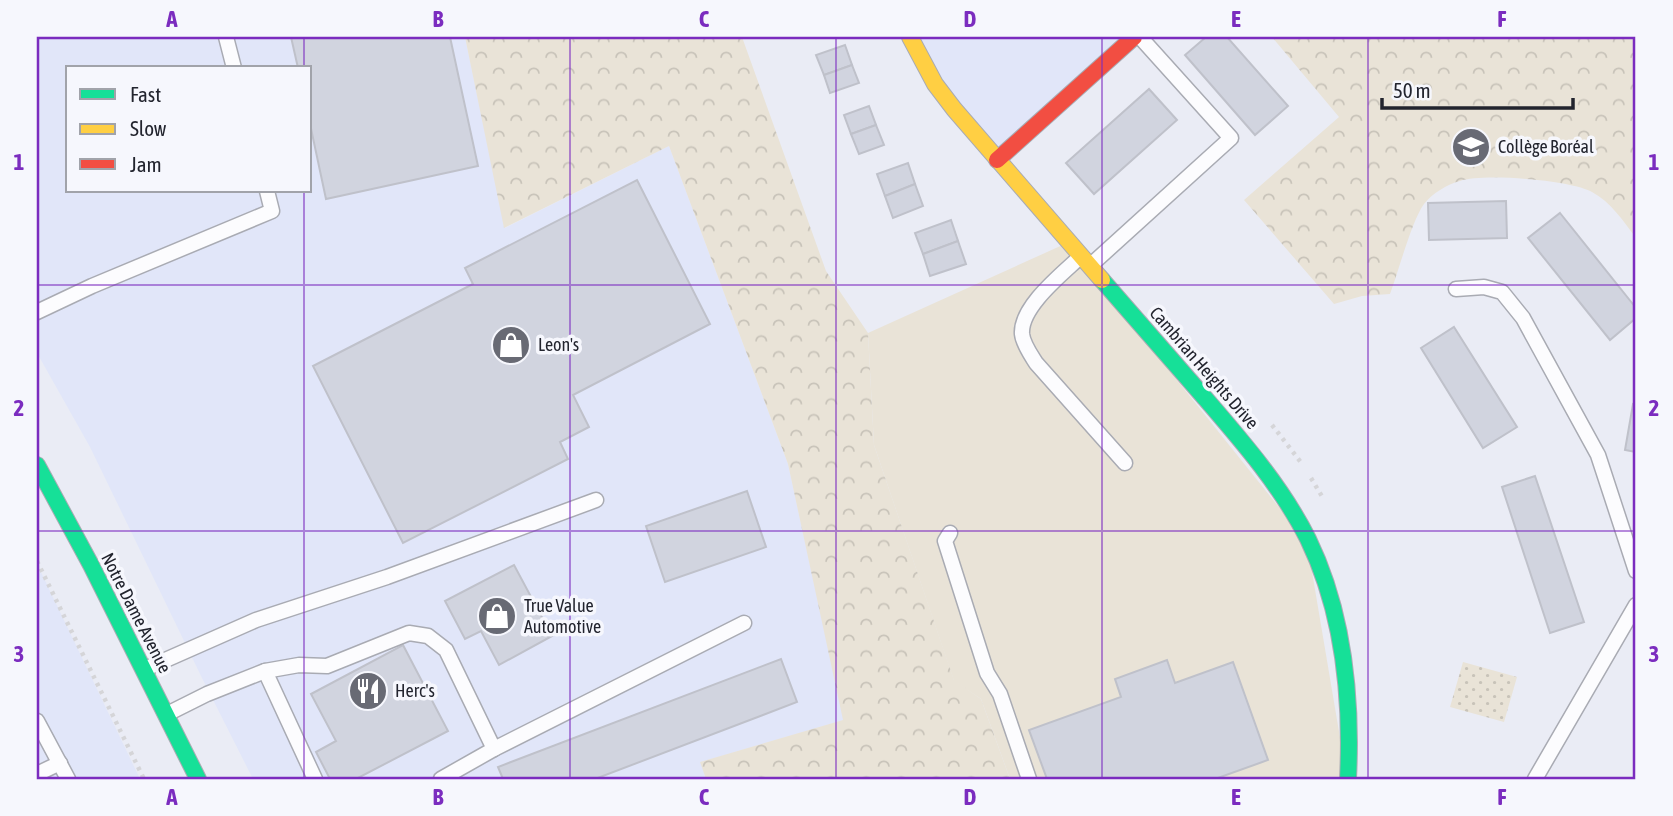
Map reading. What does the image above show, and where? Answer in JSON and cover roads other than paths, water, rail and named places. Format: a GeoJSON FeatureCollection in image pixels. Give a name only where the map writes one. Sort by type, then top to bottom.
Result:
{"type":"FeatureCollection","features":[{"type":"Feature","properties":{"kind":"street","name":"Cambrian Heights Drive"},"geometry":{"type":"LineString","coordinates":[[911,37],[935,84],[1263,467],[1308,541],[1328,594],[1343,652],[1350,708],[1348,779]]}},
{"type":"Feature","properties":{"kind":"street"},"geometry":{"type":"LineString","coordinates":[[997,159],[1134,37]]}},
{"type":"Feature","properties":{"kind":"street","name":"Notre Dame Avenue"},"geometry":{"type":"LineString","coordinates":[[37,465],[144,669],[190,772]]}},
{"type":"Feature","properties":{"kind":"lane"},"geometry":{"type":"LineString","coordinates":[[226,37],[233,66]]}},
{"type":"Feature","properties":{"kind":"lane"},"geometry":{"type":"LineString","coordinates":[[1125,463],[1036,363],[1022,333],[1027,315],[1039,297],[1231,138],[1140,37]]}},
{"type":"Feature","properties":{"kind":"lane"},"geometry":{"type":"LineString","coordinates":[[37,312],[92,286],[272,211],[267,192]]}},
{"type":"Feature","properties":{"kind":"lane"},"geometry":{"type":"LineString","coordinates":[[1456,289],[1484,287],[1503,292],[1522,318],[1598,455],[1636,571]]}},
{"type":"Feature","properties":{"kind":"lane"},"geometry":{"type":"LineString","coordinates":[[144,669],[256,620],[387,577],[596,500]]}},
{"type":"Feature","properties":{"kind":"lane"},"geometry":{"type":"LineString","coordinates":[[950,533],[945,541],[987,673],[1000,694],[1029,779]]}},
{"type":"Feature","properties":{"kind":"lane"},"geometry":{"type":"LineString","coordinates":[[1535,779],[1636,605]]}},
{"type":"Feature","properties":{"kind":"lane"},"geometry":{"type":"LineString","coordinates":[[441,779],[494,749],[744,623]]}},
{"type":"Feature","properties":{"kind":"lane"},"geometry":{"type":"LineString","coordinates":[[166,714],[206,694],[265,671],[299,665],[327,666],[409,633],[428,636],[446,650],[494,749]]}},
{"type":"Feature","properties":{"kind":"lane"},"geometry":{"type":"LineString","coordinates":[[265,671],[315,779]]}},
{"type":"Feature","properties":{"kind":"lane"},"geometry":{"type":"LineString","coordinates":[[37,721],[68,779]]}},
{"type":"Feature","properties":{"kind":"lane"},"geometry":{"type":"LineString","coordinates":[[37,774],[60,762]]}},
{"type":"Feature","properties":{"kind":"place","name":"Collège Boréal"},"geometry":{"type":"Point","coordinates":[1471,147]}},
{"type":"Feature","properties":{"kind":"place","name":"Leon's"},"geometry":{"type":"Point","coordinates":[511,345]}},
{"type":"Feature","properties":{"kind":"place","name":"True Value Automotive"},"geometry":{"type":"Point","coordinates":[497,616]}},
{"type":"Feature","properties":{"kind":"place","name":"Herc's"},"geometry":{"type":"Point","coordinates":[368,691]}}]}
